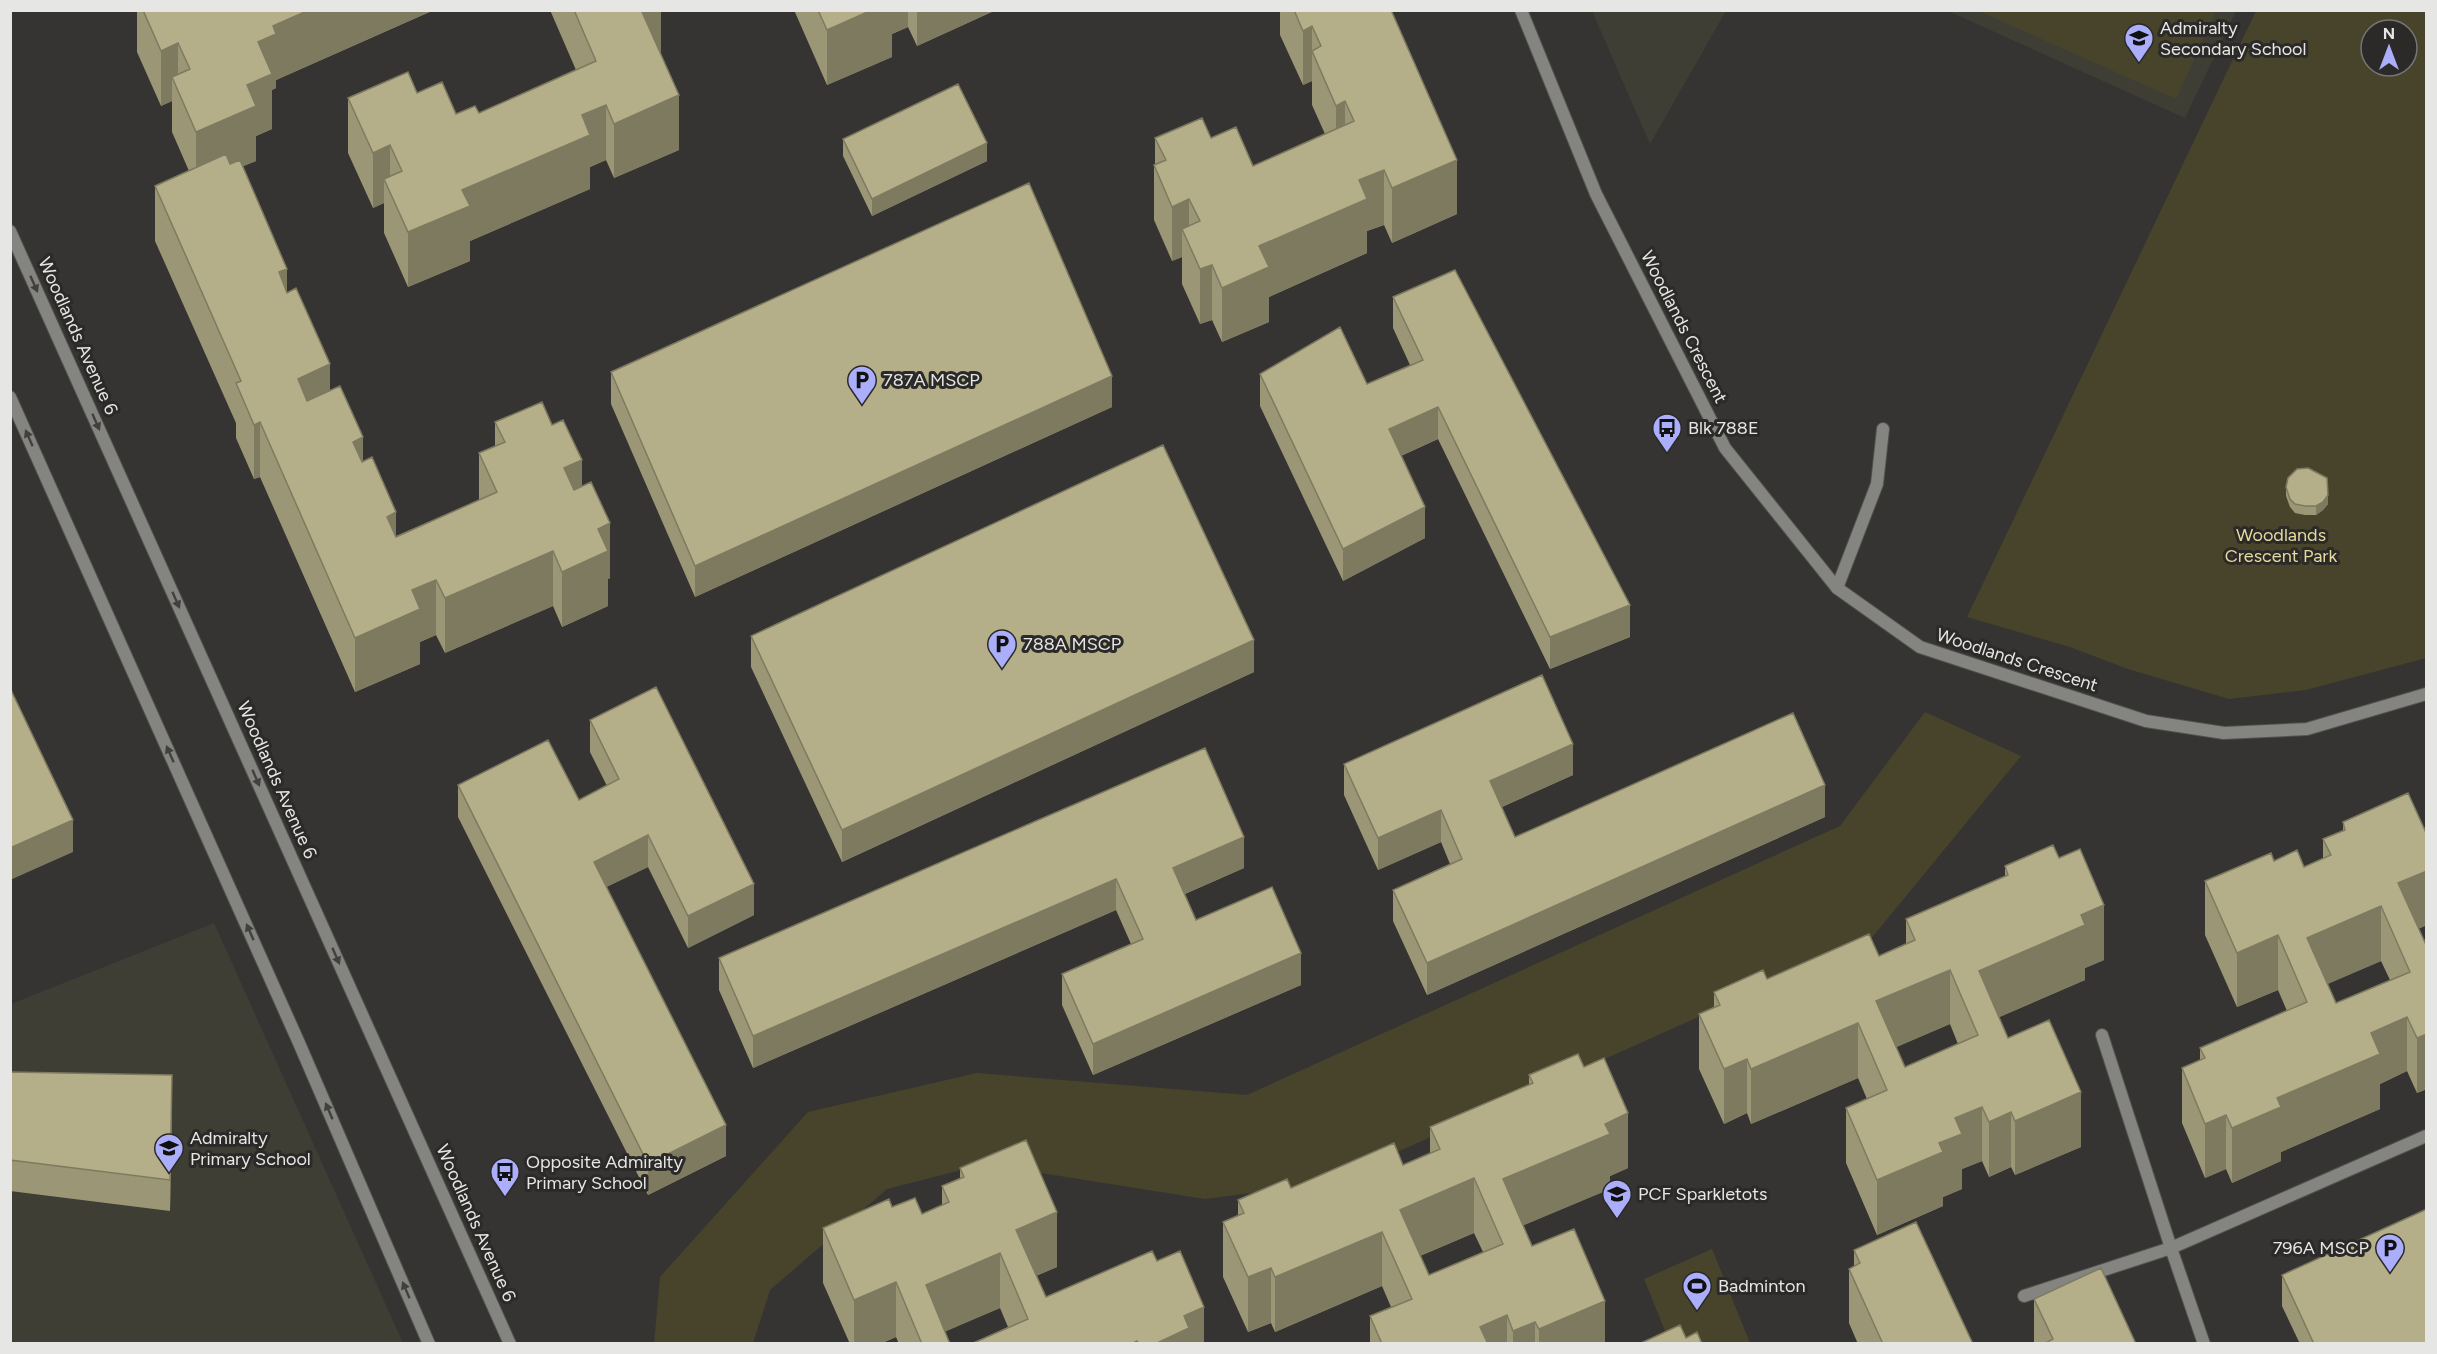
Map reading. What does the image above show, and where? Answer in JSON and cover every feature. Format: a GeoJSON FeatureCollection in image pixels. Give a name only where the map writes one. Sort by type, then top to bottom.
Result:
{"type":"FeatureCollection","features":[{"type":"Feature","properties":{"kind":"street","name":"Woodlands Crescent"},"geometry":{"type":"LineString","coordinates":[[1521,10],[1596,194],[1725,448],[1837,588],[1920,647],[2146,721],[2224,733],[2307,729],[2427,694]]}},
{"type":"Feature","properties":{"kind":"street","name":"Woodlands Avenue 6"},"geometry":{"type":"LineString","coordinates":[[10,231],[510,1344]]}},
{"type":"Feature","properties":{"kind":"street"},"geometry":{"type":"LineString","coordinates":[[10,397],[294,1032],[429,1344]]}},
{"type":"Feature","properties":{"kind":"street"},"geometry":{"type":"LineString","coordinates":[[1837,588],[1877,484],[1883,429]]}},
{"type":"Feature","properties":{"kind":"street"},"geometry":{"type":"LineString","coordinates":[[2102,1035],[2204,1344]]}},
{"type":"Feature","properties":{"kind":"street"},"geometry":{"type":"LineString","coordinates":[[2024,1296],[2171,1248],[2427,1136]]}},
{"type":"Feature","properties":{"kind":"shaded area"},"geometry":{"type":"Polygon","coordinates":[[[1592,11],[1726,11],[1650,144],[1592,11]]]}},
{"type":"Feature","properties":{"kind":"shaded area","name":"Admiralty Secondary School"},"geometry":{"type":"Polygon","coordinates":[[[1948,11],[2236,11],[2185,118],[1948,11]]]}},
{"type":"Feature","properties":{"kind":"shaded area","name":"Admiralty Primary School"},"geometry":{"type":"Polygon","coordinates":[[[214,923],[403,1343],[11,1344],[11,1004],[214,923]]]}},
{"type":"Feature","properties":{"kind":"green space","name":"Admiralty Secondary School"},"geometry":{"type":"Polygon","coordinates":[[[2216,10],[2176,99],[1979,11],[2216,10]]]}},
{"type":"Feature","properties":{"kind":"green space","name":"Woodlands Crescent Park"},"geometry":{"type":"Polygon","coordinates":[[[2256,11],[2426,11],[2426,658],[2306,690],[2229,699],[2128,669],[2070,647],[1967,617],[2256,11]]]}},
{"type":"Feature","properties":{"kind":"green space"},"geometry":{"type":"Polygon","coordinates":[[[1925,712],[2021,756],[1870,940],[1328,1183],[1205,1199],[985,1164],[887,1189],[770,1290],[753,1343],[654,1344],[660,1277],[808,1112],[977,1073],[1247,1095],[1840,826],[1925,712]]]}},
{"type":"Feature","properties":{"kind":"green space","name":"Badminton"},"geometry":{"type":"Polygon","coordinates":[[[1712,1249],[1750,1343],[1670,1343],[1644,1279],[1712,1249]]]}},
{"type":"Feature","properties":{"kind":"building"},"geometry":{"type":"Polygon","coordinates":[[[143,10],[309,10],[273,26],[276,34],[258,42],[272,74],[247,85],[256,106],[196,132],[172,77],[190,69],[178,43],[161,51],[143,10]]]}},
{"type":"Feature","properties":{"kind":"building"},"geometry":{"type":"Polygon","coordinates":[[[574,10],[647,10],[642,12],[679,95],[614,124],[606,105],[582,115],[590,135],[462,190],[470,206],[408,232],[384,179],[402,171],[390,145],[373,153],[348,98],[408,72],[417,93],[442,82],[456,114],[475,106],[479,113],[596,61],[574,10]]]}},
{"type":"Feature","properties":{"kind":"building"},"geometry":{"type":"Polygon","coordinates":[[[818,10],[872,10],[827,30],[818,10]]]}},
{"type":"Feature","properties":{"kind":"building"},"geometry":{"type":"Polygon","coordinates":[[[1294,10],[1391,10],[1457,160],[1392,188],[1384,170],[1359,180],[1367,199],[1259,246],[1269,267],[1222,288],[1212,265],[1200,269],[1182,229],[1200,221],[1189,199],[1172,207],[1154,165],[1166,160],[1155,138],[1202,118],[1211,138],[1236,127],[1253,166],[1354,121],[1345,101],[1336,106],[1312,51],[1321,46],[1312,26],[1303,31],[1294,10]]]}},
{"type":"Feature","properties":{"kind":"building"},"geometry":{"type":"Polygon","coordinates":[[[958,84],[987,143],[872,199],[843,139],[958,84]]]}},
{"type":"Feature","properties":{"kind":"building"},"geometry":{"type":"Polygon","coordinates":[[[226,154],[230,164],[240,160],[287,269],[279,272],[287,293],[296,288],[330,364],[298,379],[307,401],[340,386],[363,437],[353,442],[362,462],[372,457],[396,512],[387,517],[396,537],[497,492],[479,453],[505,442],[495,422],[542,402],[552,425],[563,420],[582,460],[564,468],[574,490],[591,482],[610,523],[598,529],[608,551],[562,572],[553,551],[445,598],[436,580],[412,590],[420,609],[355,638],[260,422],[254,425],[236,383],[241,381],[155,186],[226,154]]]}},
{"type":"Feature","properties":{"kind":"building","name":"787A MSCP"},"geometry":{"type":"Polygon","coordinates":[[[1029,183],[1112,376],[695,566],[611,372],[1029,183]]]}},
{"type":"Feature","properties":{"kind":"building"},"geometry":{"type":"Polygon","coordinates":[[[1455,270],[1630,605],[1550,637],[1438,407],[1389,429],[1425,507],[1343,549],[1260,374],[1340,327],[1367,384],[1423,360],[1393,297],[1455,270]]]}},
{"type":"Feature","properties":{"kind":"building","name":"788A MSCP"},"geometry":{"type":"Polygon","coordinates":[[[1163,445],[1254,640],[842,830],[751,636],[1163,445]]]}},
{"type":"Feature","properties":{"kind":"building"},"geometry":{"type":"Polygon","coordinates":[[[2308,468],[2327,478],[2328,495],[2316,506],[2295,504],[2290,499],[2286,487],[2288,478],[2297,469],[2308,468]]]}},
{"type":"Feature","properties":{"kind":"building"},"geometry":{"type":"Polygon","coordinates":[[[1542,675],[1573,744],[1490,781],[1515,837],[1793,713],[1825,785],[1427,963],[1393,890],[1462,859],[1441,810],[1378,838],[1344,764],[1542,675]]]}},
{"type":"Feature","properties":{"kind":"building"},"geometry":{"type":"Polygon","coordinates":[[[656,687],[754,884],[688,916],[648,835],[594,862],[726,1125],[648,1164],[458,785],[548,740],[579,800],[619,779],[590,720],[656,687]]]}},
{"type":"Feature","properties":{"kind":"building"},"geometry":{"type":"Polygon","coordinates":[[[10,688],[73,820],[10,848],[10,688]]]}},
{"type":"Feature","properties":{"kind":"building"},"geometry":{"type":"Polygon","coordinates":[[[1205,748],[1244,837],[1173,868],[1196,920],[1272,887],[1301,953],[1093,1044],[1062,974],[1143,939],[1116,879],[753,1036],[719,958],[1205,748]]]}},
{"type":"Feature","properties":{"kind":"building"},"geometry":{"type":"Polygon","coordinates":[[[2408,793],[2427,835],[2427,871],[2398,883],[2427,947],[2427,1034],[2417,1038],[2407,1017],[2371,1033],[2380,1054],[2277,1098],[2281,1107],[2232,1128],[2226,1115],[2205,1124],[2182,1068],[2205,1058],[2200,1048],[2307,1002],[2278,935],[2237,953],[2205,881],[2271,853],[2274,861],[2297,850],[2304,867],[2331,855],[2323,839],[2345,830],[2343,822],[2408,793]],[[2381,906],[2307,938],[2336,1003],[2410,972],[2381,906]]]}},
{"type":"Feature","properties":{"kind":"building"},"geometry":{"type":"Polygon","coordinates":[[[2053,845],[2059,858],[2080,849],[2104,905],[2081,915],[2085,925],[1979,971],[2008,1038],[2049,1020],[2081,1092],[2015,1121],[2011,1112],[1989,1122],[1982,1107],[1955,1118],[1962,1134],[1939,1143],[1943,1152],[1877,1180],[1846,1108],[1887,1090],[1858,1023],[1751,1069],[1747,1059],[1724,1069],[1699,1014],[1720,1005],[1714,992],[1763,970],[1767,979],[1869,934],[1879,956],[1915,940],[1906,919],[2008,875],[2005,866],[2053,845]],[[1950,970],[1876,1001],[1905,1067],[1978,1035],[1950,970]]]}},
{"type":"Feature","properties":{"kind":"building"},"geometry":{"type":"Polygon","coordinates":[[[1578,1054],[1584,1067],[1604,1058],[1628,1113],[1605,1124],[1610,1134],[1503,1179],[1532,1246],[1574,1229],[1605,1301],[1539,1329],[1535,1322],[1513,1331],[1507,1315],[1480,1327],[1487,1342],[1484,1344],[1382,1344],[1370,1316],[1412,1299],[1382,1232],[1275,1277],[1271,1268],[1248,1277],[1223,1222],[1244,1213],[1238,1200],[1287,1179],[1291,1188],[1394,1143],[1403,1165],[1440,1149],[1430,1127],[1533,1083],[1529,1075],[1578,1054]],[[1474,1178],[1400,1210],[1429,1275],[1503,1244],[1474,1178]]]}},
{"type":"Feature","properties":{"kind":"building"},"geometry":{"type":"Polygon","coordinates":[[[10,1072],[172,1075],[170,1180],[10,1160],[10,1072]]]}},
{"type":"Feature","properties":{"kind":"building"},"geometry":{"type":"Polygon","coordinates":[[[1026,1140],[1057,1212],[1016,1230],[1046,1297],[1152,1251],[1157,1261],[1180,1251],[1204,1307],[1184,1316],[1189,1328],[1155,1344],[1139,1344],[1137,1341],[1131,1344],[971,1344],[1028,1319],[1000,1253],[926,1285],[950,1344],[922,1344],[896,1282],[854,1300],[823,1228],[889,1199],[892,1207],[915,1198],[922,1214],[949,1202],[942,1186],[964,1177],[960,1168],[1026,1140]]]}},
{"type":"Feature","properties":{"kind":"building","name":"796A MSCP"},"geometry":{"type":"Polygon","coordinates":[[[2427,1209],[2427,1344],[2314,1344],[2282,1275],[2427,1209]]]}},
{"type":"Feature","properties":{"kind":"building"},"geometry":{"type":"Polygon","coordinates":[[[1916,1222],[1973,1344],[1883,1344],[1849,1269],[1860,1263],[1854,1250],[1916,1222]]]}},
{"type":"Feature","properties":{"kind":"building"},"geometry":{"type":"Polygon","coordinates":[[[2101,1268],[2136,1344],[2044,1344],[2053,1339],[2034,1299],[2101,1268]]]}},
{"type":"Feature","properties":{"kind":"building"},"geometry":{"type":"Polygon","coordinates":[[[1680,1325],[1686,1338],[1697,1332],[1702,1344],[1639,1344],[1680,1325]]]}},
{"type":"Feature","properties":{"kind":"place","name":"Admiralty Secondary School"},"geometry":{"type":"Point","coordinates":[2139,64]}},
{"type":"Feature","properties":{"kind":"place","name":"787A MSCP"},"geometry":{"type":"Point","coordinates":[862,406]}},
{"type":"Feature","properties":{"kind":"place","name":"Blk 788E"},"geometry":{"type":"Point","coordinates":[1667,454]}},
{"type":"Feature","properties":{"kind":"place","name":"788A MSCP"},"geometry":{"type":"Point","coordinates":[1002,670]}},
{"type":"Feature","properties":{"kind":"place","name":"Admiralty Primary School"},"geometry":{"type":"Point","coordinates":[169,1174]}},
{"type":"Feature","properties":{"kind":"place","name":"Opposite Admiralty Primary School"},"geometry":{"type":"Point","coordinates":[505,1198]}},
{"type":"Feature","properties":{"kind":"place","name":"PCF Sparkletots"},"geometry":{"type":"Point","coordinates":[1617,1220]}},
{"type":"Feature","properties":{"kind":"place","name":"796A MSCP"},"geometry":{"type":"Point","coordinates":[2390,1274]}},
{"type":"Feature","properties":{"kind":"place","name":"Badminton"},"geometry":{"type":"Point","coordinates":[1697,1312]}}]}
